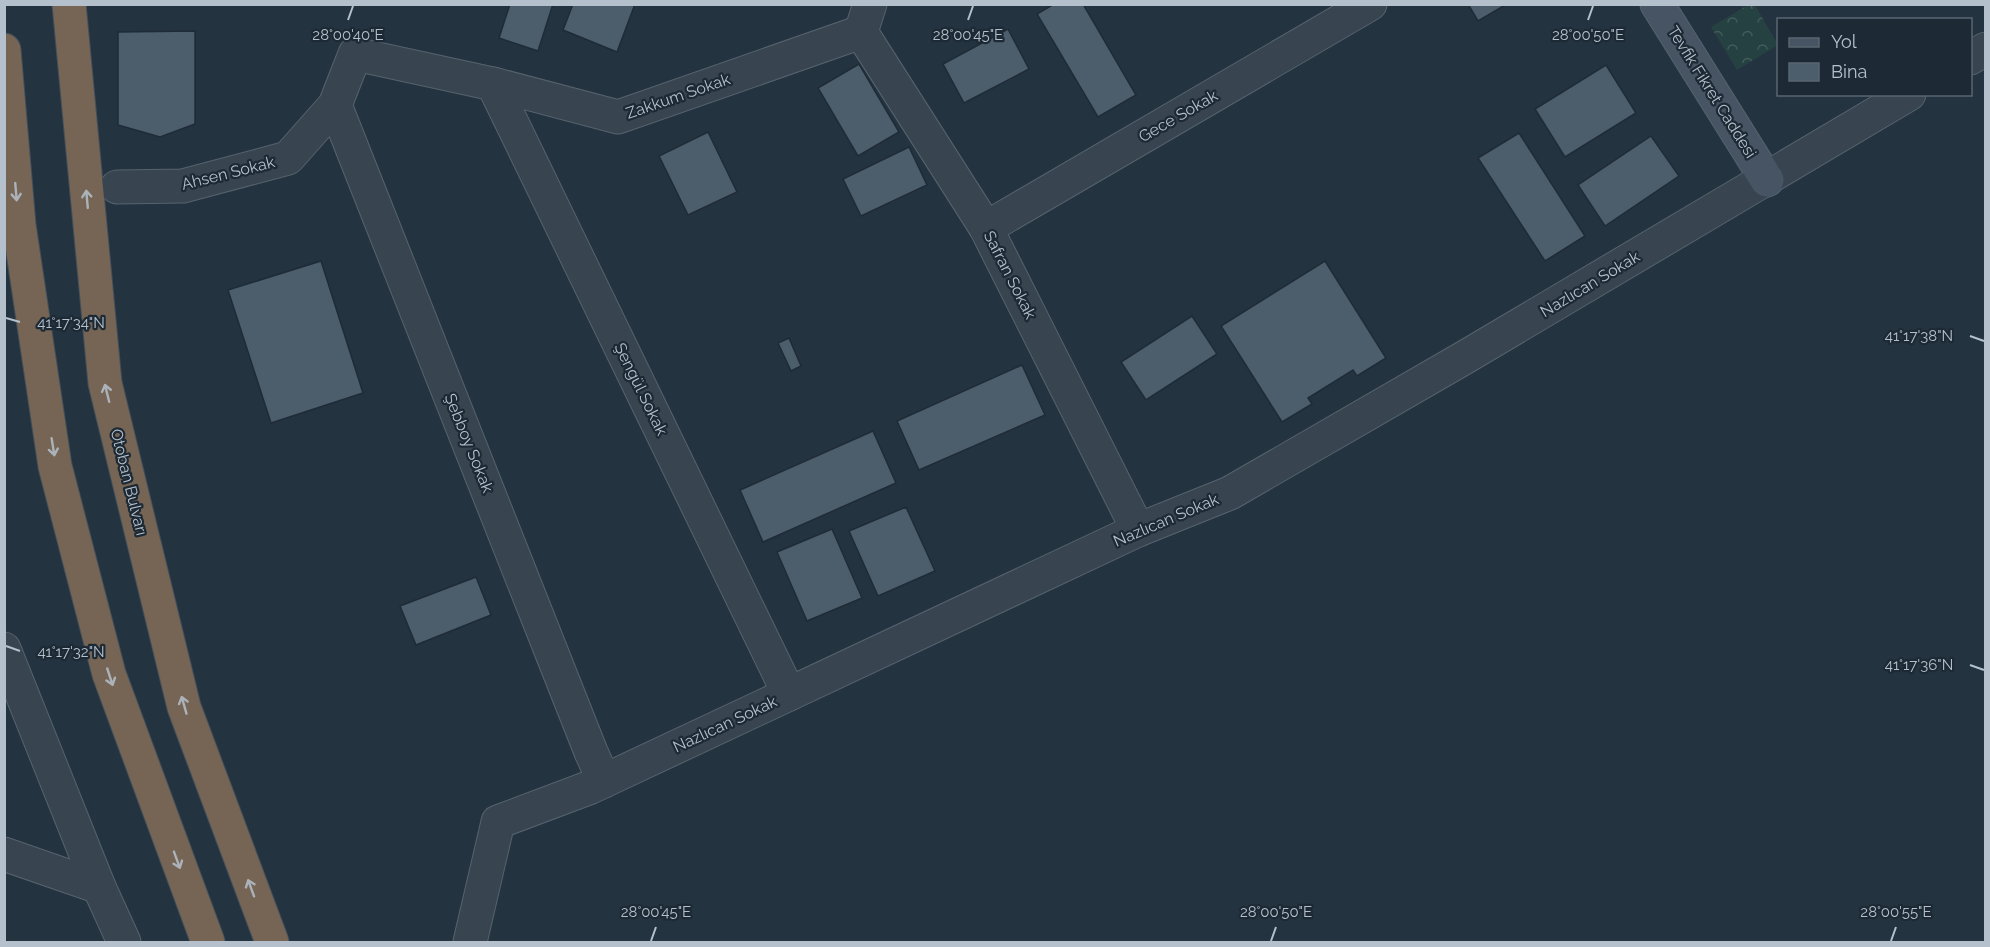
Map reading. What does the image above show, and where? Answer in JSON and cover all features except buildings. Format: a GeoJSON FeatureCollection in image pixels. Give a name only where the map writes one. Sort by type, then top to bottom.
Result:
{"type":"FeatureCollection","features":[{"type":"Feature","properties":{"kind":"highway","name":"Otoban Bulvarı"},"geometry":{"type":"LineString","coordinates":[[69,4],[105,383],[184,707],[272,942]]}},
{"type":"Feature","properties":{"kind":"highway"},"geometry":{"type":"LineString","coordinates":[[4,50],[19,225],[55,466],[109,674],[208,942]]}},
{"type":"Feature","properties":{"kind":"street","name":"Gece Sokak"},"geometry":{"type":"LineString","coordinates":[[986,228],[1370,4]]}},
{"type":"Feature","properties":{"kind":"street","name":"Tevfik Fikret Caddesi"},"geometry":{"type":"LineString","coordinates":[[1657,4],[1767,180]]}},
{"type":"Feature","properties":{"kind":"street","name":"Safran Sokak"},"geometry":{"type":"LineString","coordinates":[[865,18],[986,228],[1138,530]]}},
{"type":"Feature","properties":{"kind":"street","name":"Zakkum Sokak"},"geometry":{"type":"LineString","coordinates":[[493,84],[618,117],[865,18]]}},
{"type":"Feature","properties":{"kind":"street"},"geometry":{"type":"LineString","coordinates":[[1972,57],[1986,49]]}},
{"type":"Feature","properties":{"kind":"street","name":"Ahsen Sokak"},"geometry":{"type":"LineString","coordinates":[[117,187],[183,186],[288,158],[335,105],[355,54],[493,84]]}},
{"type":"Feature","properties":{"kind":"street","name":"Şengül Sokak"},"geometry":{"type":"LineString","coordinates":[[493,84],[789,694]]}},
{"type":"Feature","properties":{"kind":"street","name":"Nazlıcan Sokak"},"geometry":{"type":"LineString","coordinates":[[470,942],[498,822],[604,781],[1138,530],[1230,493],[1767,180],[1906,96]]}},
{"type":"Feature","properties":{"kind":"street","name":"Şebboy Sokak"},"geometry":{"type":"LineString","coordinates":[[335,105],[604,781]]}},
{"type":"Feature","properties":{"kind":"street"},"geometry":{"type":"LineString","coordinates":[[4,649],[99,887],[124,942]]}},
{"type":"Feature","properties":{"kind":"street"},"geometry":{"type":"LineString","coordinates":[[4,854],[99,887]]}},
{"type":"Feature","properties":{"kind":"green space"},"geometry":{"type":"Polygon","coordinates":[[[1748,5],[1755,5],[1777,46],[1737,70],[1711,27],[1748,5]]]}}]}
